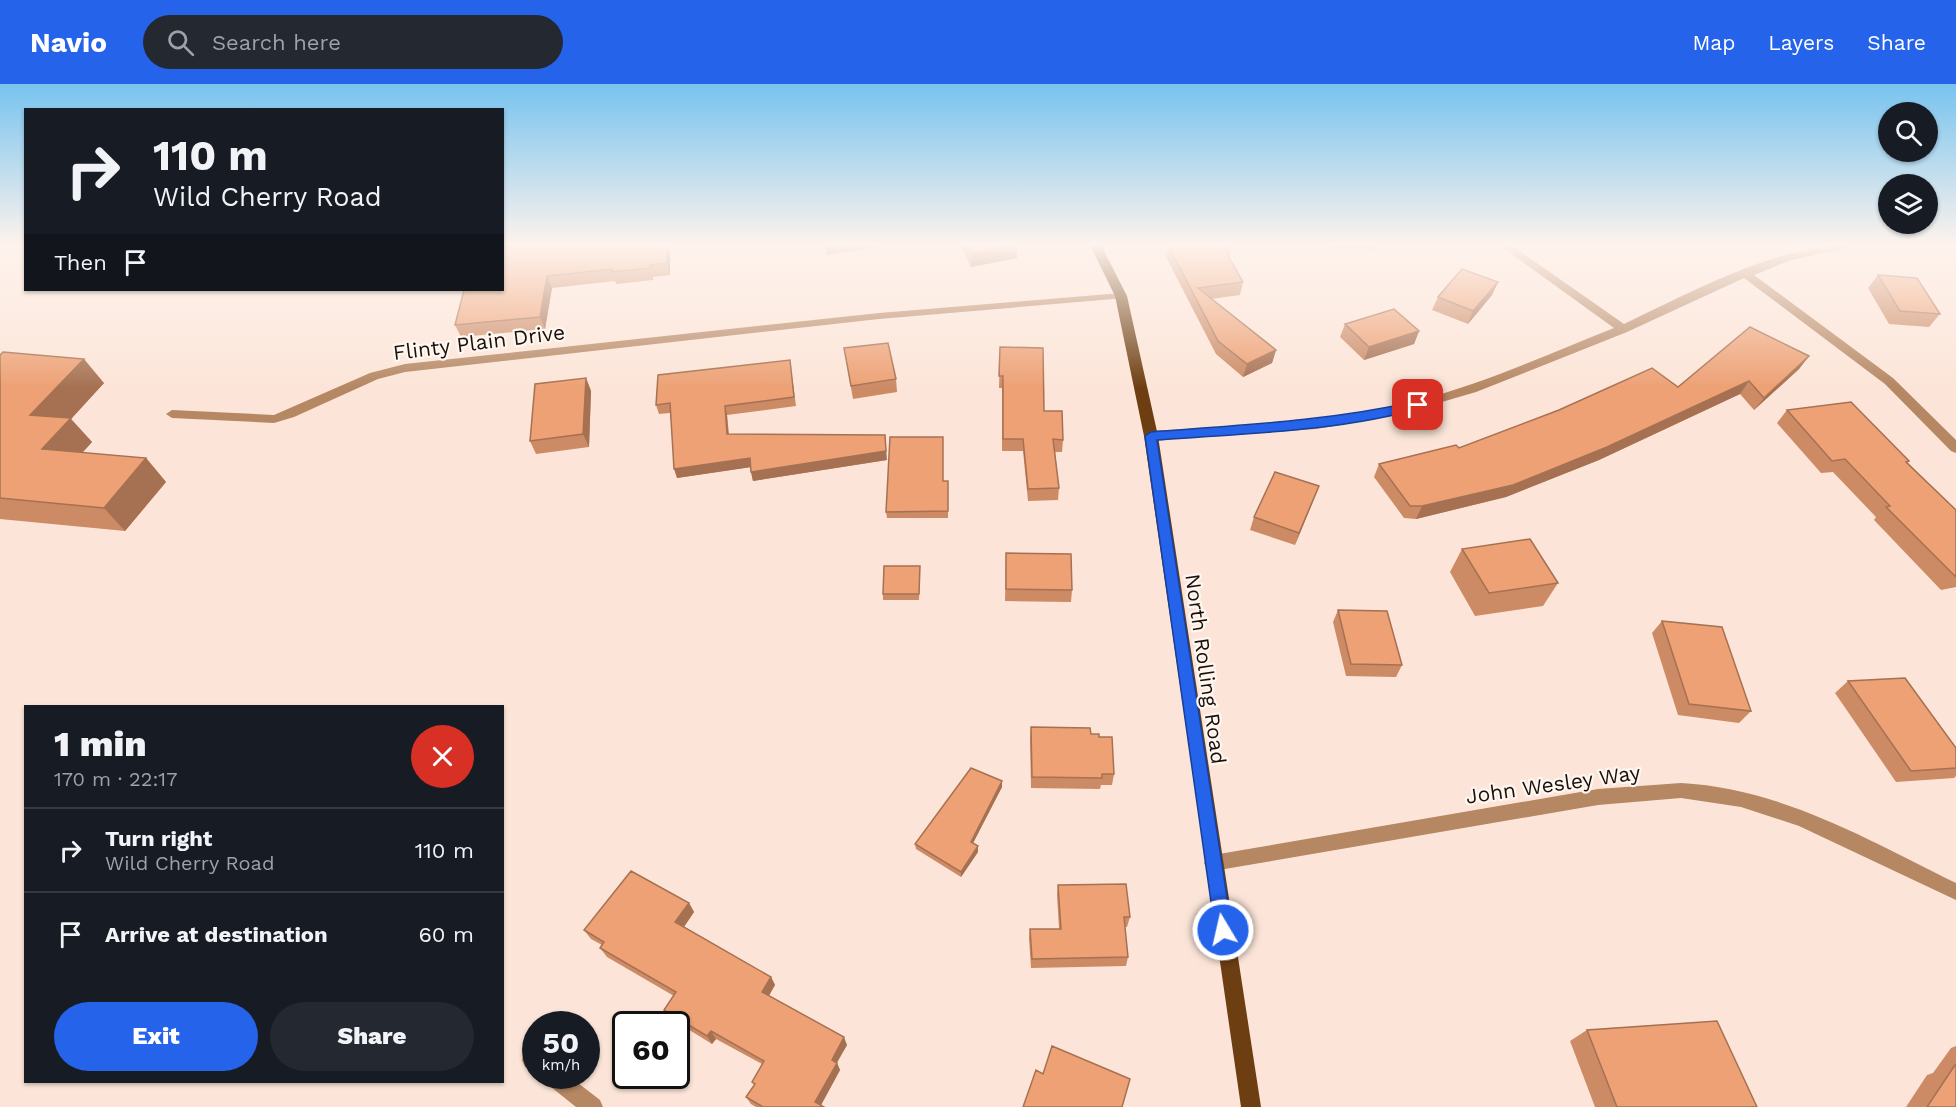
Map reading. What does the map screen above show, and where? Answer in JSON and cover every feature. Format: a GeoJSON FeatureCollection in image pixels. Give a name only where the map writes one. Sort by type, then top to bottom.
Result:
{"type":"FeatureCollection","features":[{"type":"Feature","properties":{"kind":"main road","name":"North Rolling Road"},"geometry":{"type":"LineString","coordinates":[[1119,293],[1151,436],[1251,1107]]}},
{"type":"Feature","properties":{"kind":"street"},"geometry":{"type":"LineString","coordinates":[[1572,293],[1623,329]]}},
{"type":"Feature","properties":{"kind":"street"},"geometry":{"type":"LineString","coordinates":[[1151,436],[1316,424],[1369,416],[1471,389],[1623,329],[1704,293]]}},
{"type":"Feature","properties":{"kind":"street"},"geometry":{"type":"LineString","coordinates":[[1771,293],[1889,381],[1956,448]]}},
{"type":"Feature","properties":{"kind":"street","name":"John Wesley Way"},"geometry":{"type":"LineString","coordinates":[[1213,863],[1598,797],[1657,791],[1708,792],[1761,805],[1813,823],[1956,891],[1956,906]]}},
{"type":"Feature","properties":{"kind":"street"},"geometry":{"type":"LineString","coordinates":[[570,1089],[593,1107]]}},
{"type":"Feature","properties":{"kind":"lane","name":"Flinty Plain Drive"},"geometry":{"type":"LineString","coordinates":[[172,414],[258,420],[274,418],[290,414],[374,376],[405,368],[879,316],[1121,296]]}},
{"type":"Feature","properties":{"kind":"building"},"geometry":{"type":"Polygon","coordinates":[[[463,293],[544,293],[540,317],[455,325],[463,293]]]}},
{"type":"Feature","properties":{"kind":"building"},"geometry":{"type":"Polygon","coordinates":[[[1193,293],[1204,293],[1276,350],[1247,364],[1218,341],[1193,293]]]}},
{"type":"Feature","properties":{"kind":"building"},"geometry":{"type":"Polygon","coordinates":[[[1442,293],[1489,293],[1473,311],[1438,297],[1442,293]]]}},
{"type":"Feature","properties":{"kind":"building"},"geometry":{"type":"Polygon","coordinates":[[[1889,293],[1926,293],[1940,314],[1900,311],[1889,293]]]}},
{"type":"Feature","properties":{"kind":"building"},"geometry":{"type":"Polygon","coordinates":[[[1394,309],[1419,331],[1369,347],[1345,324],[1394,309]]]}},
{"type":"Feature","properties":{"kind":"building"},"geometry":{"type":"Polygon","coordinates":[[[1750,327],[1809,356],[1764,398],[1749,381],[1607,447],[1513,485],[1422,506],[1410,506],[1379,464],[1456,445],[1459,448],[1559,410],[1652,368],[1678,387],[1750,327]]]}},
{"type":"Feature","properties":{"kind":"building"},"geometry":{"type":"Polygon","coordinates":[[[888,343],[896,379],[851,386],[844,348],[888,343]]]}},
{"type":"Feature","properties":{"kind":"building"},"geometry":{"type":"Polygon","coordinates":[[[1000,347],[1043,348],[1044,411],[1062,411],[1063,440],[1053,439],[1059,488],[1028,489],[1023,439],[1003,439],[1003,376],[999,376],[1000,347]]]}},
{"type":"Feature","properties":{"kind":"building"},"geometry":{"type":"Polygon","coordinates":[[[3,352],[84,359],[30,415],[71,418],[42,449],[146,458],[104,508],[0,498],[0,355],[3,352]]]}},
{"type":"Feature","properties":{"kind":"building"},"geometry":{"type":"Polygon","coordinates":[[[790,360],[794,397],[725,406],[727,434],[885,435],[886,451],[751,472],[750,458],[674,469],[670,403],[656,405],[658,375],[790,360]]]}},
{"type":"Feature","properties":{"kind":"building"},"geometry":{"type":"Polygon","coordinates":[[[586,378],[583,434],[530,441],[535,384],[586,378]]]}},
{"type":"Feature","properties":{"kind":"building"},"geometry":{"type":"Polygon","coordinates":[[[1851,402],[1909,461],[1906,462],[1956,510],[1956,577],[1886,507],[1890,506],[1845,459],[1832,461],[1787,410],[1851,402]]]}},
{"type":"Feature","properties":{"kind":"building"},"geometry":{"type":"Polygon","coordinates":[[[890,437],[943,437],[943,481],[948,481],[948,511],[886,512],[890,437]]]}},
{"type":"Feature","properties":{"kind":"building"},"geometry":{"type":"Polygon","coordinates":[[[1275,472],[1319,486],[1299,533],[1254,517],[1275,472]]]}},
{"type":"Feature","properties":{"kind":"building"},"geometry":{"type":"Polygon","coordinates":[[[1530,539],[1558,583],[1489,593],[1462,549],[1530,539]]]}},
{"type":"Feature","properties":{"kind":"building"},"geometry":{"type":"Polygon","coordinates":[[[1006,553],[1071,554],[1072,590],[1006,589],[1006,553]]]}},
{"type":"Feature","properties":{"kind":"building"},"geometry":{"type":"Polygon","coordinates":[[[884,566],[920,566],[919,594],[883,594],[884,566]]]}},
{"type":"Feature","properties":{"kind":"building"},"geometry":{"type":"Polygon","coordinates":[[[1338,610],[1387,611],[1402,665],[1351,664],[1338,610]]]}},
{"type":"Feature","properties":{"kind":"building"},"geometry":{"type":"Polygon","coordinates":[[[1662,621],[1722,627],[1751,711],[1689,704],[1662,621]]]}},
{"type":"Feature","properties":{"kind":"building"},"geometry":{"type":"Polygon","coordinates":[[[1905,678],[1956,748],[1956,768],[1911,771],[1848,681],[1905,678]]]}},
{"type":"Feature","properties":{"kind":"building"},"geometry":{"type":"Polygon","coordinates":[[[1031,727],[1090,728],[1091,734],[1099,734],[1099,737],[1112,737],[1114,774],[1102,774],[1102,778],[1032,777],[1031,727]]]}},
{"type":"Feature","properties":{"kind":"building"},"geometry":{"type":"Polygon","coordinates":[[[971,768],[1002,781],[971,842],[978,846],[961,872],[915,844],[971,768]]]}},
{"type":"Feature","properties":{"kind":"building"},"geometry":{"type":"Polygon","coordinates":[[[631,871],[689,903],[675,922],[771,977],[762,992],[844,1037],[832,1060],[837,1063],[815,1102],[824,1107],[763,1107],[746,1097],[755,1084],[752,1082],[764,1061],[711,1031],[707,1036],[690,1026],[690,1011],[664,1010],[676,992],[600,948],[604,942],[584,930],[631,871]]]}},
{"type":"Feature","properties":{"kind":"building"},"geometry":{"type":"Polygon","coordinates":[[[1126,884],[1130,917],[1124,917],[1128,957],[1032,959],[1030,929],[1061,929],[1058,885],[1126,884]]]}},
{"type":"Feature","properties":{"kind":"building"},"geometry":{"type":"Polygon","coordinates":[[[1717,1021],[1757,1107],[1617,1107],[1587,1030],[1717,1021]]]}},
{"type":"Feature","properties":{"kind":"building"},"geometry":{"type":"Polygon","coordinates":[[[1052,1046],[1130,1079],[1122,1107],[1023,1107],[1036,1070],[1043,1074],[1052,1046]]]}},
{"type":"Feature","properties":{"kind":"building"},"geometry":{"type":"Polygon","coordinates":[[[1955,1065],[1956,1107],[1927,1107],[1955,1065]]]}},
{"type":"Feature","properties":{"kind":"route"},"geometry":{"type":"LineString","coordinates":[[1223,930],[1151,436],[1316,424],[1369,416],[1418,405]]}}]}
